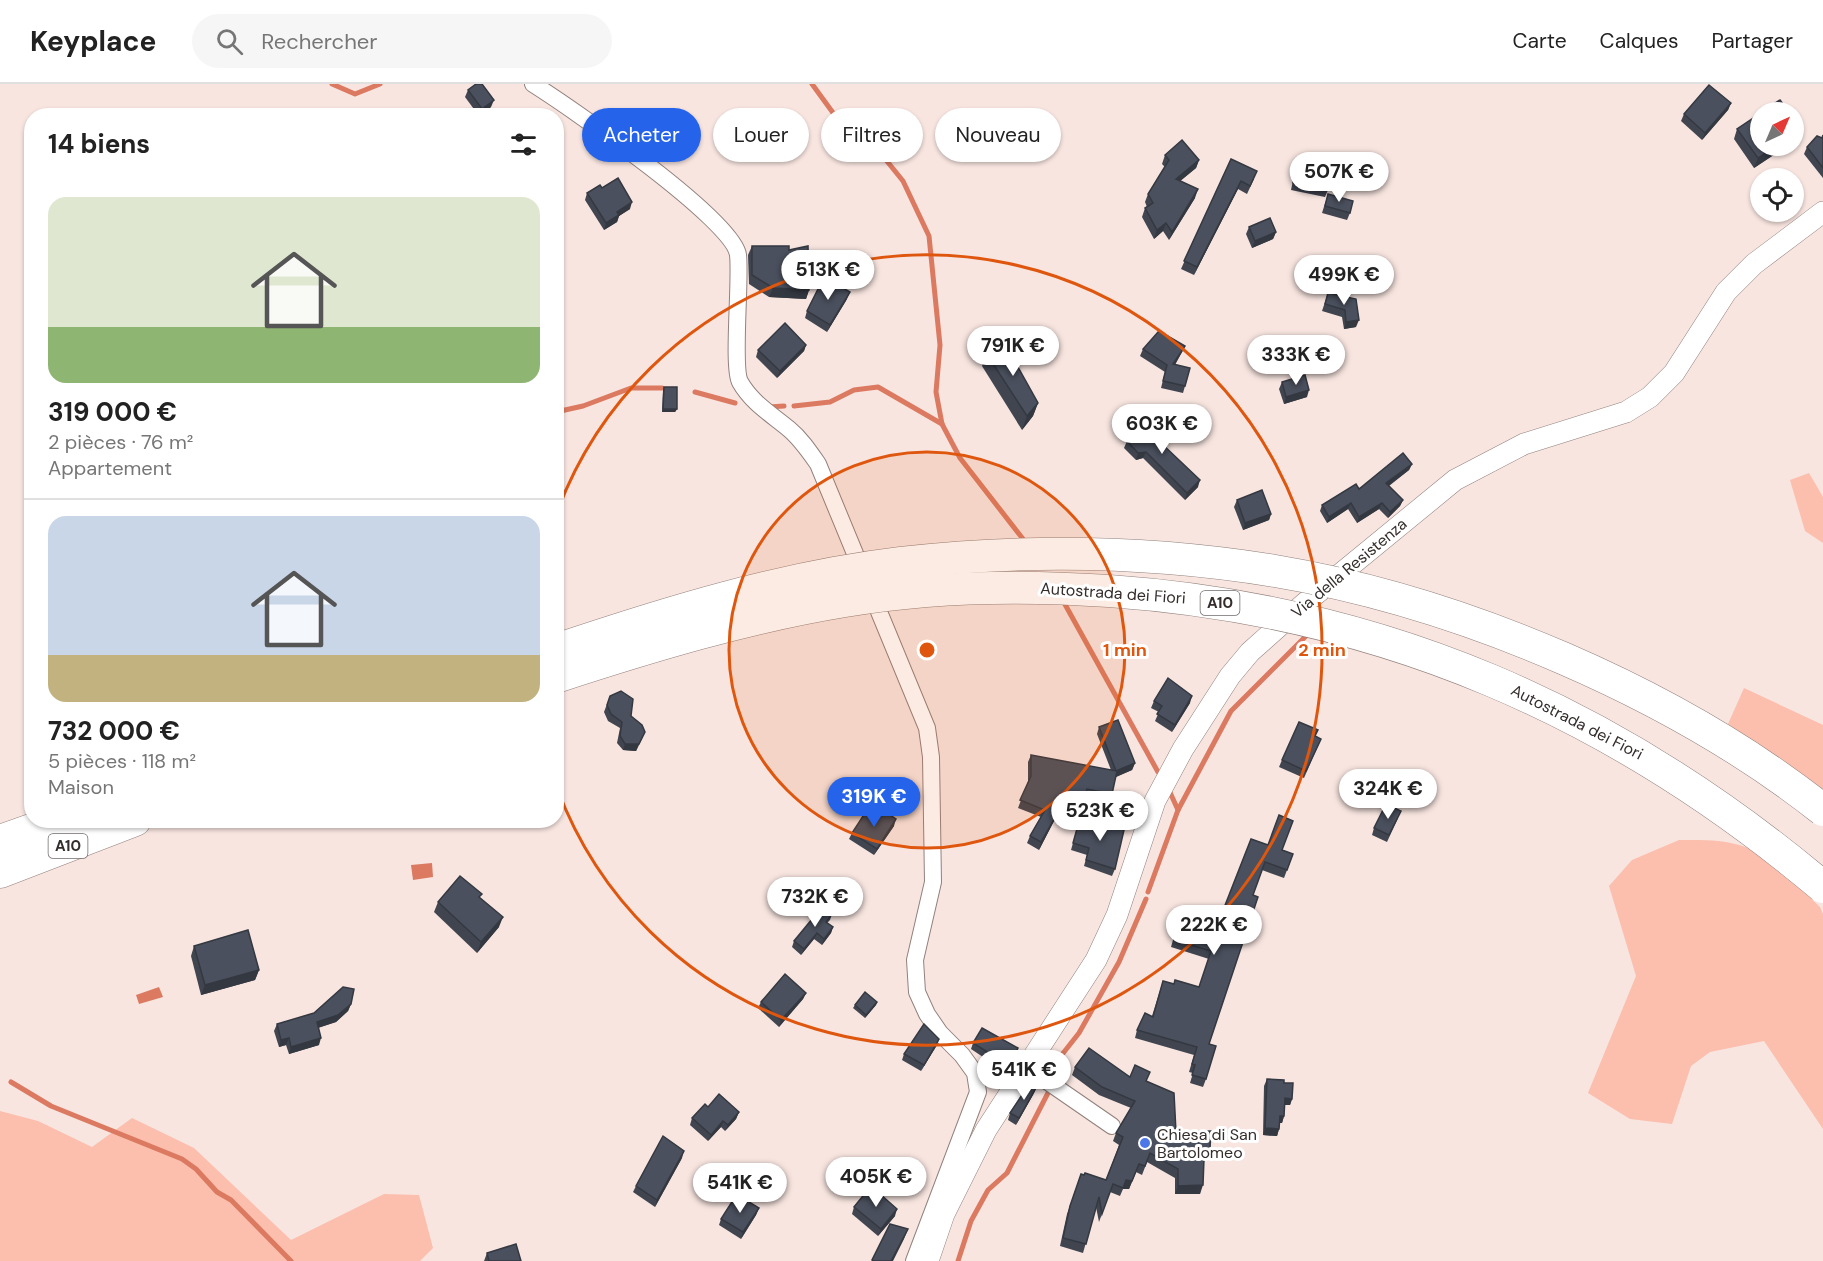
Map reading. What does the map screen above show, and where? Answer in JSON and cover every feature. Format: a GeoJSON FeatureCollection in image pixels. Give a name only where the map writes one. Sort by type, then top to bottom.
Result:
{"type":"FeatureCollection","features":[{"type":"Feature","properties":{"kind":"highway","name":"Autostrada dei Fiori"},"geometry":{"type":"LineString","coordinates":[[564,647],[715,600],[811,578],[900,563],[998,555],[1079,554],[1188,561],[1276,572],[1389,597],[1451,616],[1537,648],[1679,715],[1749,758],[1823,810]]}},
{"type":"Feature","properties":{"kind":"highway","name":"Autostrada dei Fiori"},"geometry":{"type":"LineString","coordinates":[[564,674],[654,645],[767,616],[847,600],[924,592],[1012,586],[1081,589],[1166,595],[1244,606],[1310,619],[1389,641],[1484,676],[1572,717],[1634,750],[1699,791],[1784,854],[1823,887]]}},
{"type":"Feature","properties":{"kind":"highway","name":"A10"},"geometry":{"type":"LineString","coordinates":[[0,841],[37,828]]}},
{"type":"Feature","properties":{"kind":"highway","name":"A10"},"geometry":{"type":"LineString","coordinates":[[0,873],[115,828]]}},
{"type":"Feature","properties":{"kind":"street"},"geometry":{"type":"LineString","coordinates":[[533,84],[575,111],[632,154],[703,211],[730,237],[738,251],[740,284],[738,379],[751,399],[802,441],[818,464],[927,728],[931,757],[933,882],[915,960],[917,992],[927,1014],[940,1033],[962,1055],[975,1073],[978,1092],[914,1261]]}},
{"type":"Feature","properties":{"kind":"street","name":"Via della Resistenza"},"geometry":{"type":"LineString","coordinates":[[928,1261],[944,1214],[986,1130],[1033,1072],[1096,960],[1117,915],[1155,801],[1183,749],[1230,676],[1250,652],[1305,603],[1455,480],[1524,444],[1626,412],[1650,398],[1674,373],[1726,292],[1754,264],[1823,212]]}},
{"type":"Feature","properties":{"kind":"street"},"geometry":{"type":"LineString","coordinates":[[1033,1072],[1112,1126]]}},
{"type":"Feature","properties":{"kind":"shaded area"},"geometry":{"type":"Polygon","coordinates":[[[1809,473],[1823,497],[1823,543],[1805,531],[1790,480],[1809,473]]]}},
{"type":"Feature","properties":{"kind":"shaded area"},"geometry":{"type":"Polygon","coordinates":[[[1744,688],[1823,725],[1823,789],[1728,724],[1744,688]]]}},
{"type":"Feature","properties":{"kind":"shaded area"},"geometry":{"type":"Polygon","coordinates":[[[1679,840],[1722,842],[1757,852],[1786,874],[1820,907],[1823,914],[1823,1129],[1764,1041],[1710,1052],[1691,1066],[1672,1124],[1630,1119],[1588,1093],[1636,976],[1609,886],[1632,860],[1679,840]]]}},
{"type":"Feature","properties":{"kind":"shaded area"},"geometry":{"type":"Polygon","coordinates":[[[432,863],[433,877],[413,880],[411,865],[432,863]]]}},
{"type":"Feature","properties":{"kind":"shaded area"},"geometry":{"type":"Polygon","coordinates":[[[159,987],[163,997],[139,1004],[136,995],[159,987]]]}},
{"type":"Feature","properties":{"kind":"shaded area"},"geometry":{"type":"Polygon","coordinates":[[[0,1111],[38,1121],[92,1147],[132,1118],[194,1148],[291,1240],[384,1194],[419,1195],[433,1248],[420,1261],[0,1261],[0,1111]]]}},
{"type":"Feature","properties":{"kind":"building"},"geometry":{"type":"Polygon","coordinates":[[[476,84],[482,84],[494,100],[481,108],[468,90],[476,84]]]}},
{"type":"Feature","properties":{"kind":"building"},"geometry":{"type":"Polygon","coordinates":[[[1709,85],[1731,103],[1705,133],[1684,114],[1709,85]]]}},
{"type":"Feature","properties":{"kind":"building"},"geometry":{"type":"Polygon","coordinates":[[[1750,120],[1750,147],[1737,129],[1750,120]]]}},
{"type":"Feature","properties":{"kind":"building"},"geometry":{"type":"Polygon","coordinates":[[[1823,135],[1823,168],[1807,147],[1817,136],[1822,138],[1823,135]]]}},
{"type":"Feature","properties":{"kind":"building"},"geometry":{"type":"Polygon","coordinates":[[[1182,140],[1199,160],[1176,179],[1198,189],[1172,232],[1166,223],[1157,230],[1145,208],[1153,203],[1148,194],[1169,160],[1165,155],[1182,140]]]}},
{"type":"Feature","properties":{"kind":"building"},"geometry":{"type":"Polygon","coordinates":[[[1231,159],[1257,171],[1250,186],[1241,181],[1197,267],[1184,261],[1231,159]]]}},
{"type":"Feature","properties":{"kind":"building"},"geometry":{"type":"Polygon","coordinates":[[[1298,160],[1333,167],[1328,190],[1293,183],[1298,160]]]}},
{"type":"Feature","properties":{"kind":"building"},"geometry":{"type":"Polygon","coordinates":[[[618,178],[632,202],[617,212],[619,215],[606,223],[587,193],[600,185],[602,188],[618,178]]]}},
{"type":"Feature","properties":{"kind":"building"},"geometry":{"type":"Polygon","coordinates":[[[1328,194],[1353,201],[1350,213],[1325,206],[1328,194]]]}},
{"type":"Feature","properties":{"kind":"building"},"geometry":{"type":"Polygon","coordinates":[[[1270,218],[1276,232],[1255,241],[1249,227],[1270,218]]]}},
{"type":"Feature","properties":{"kind":"building"},"geometry":{"type":"Polygon","coordinates":[[[752,246],[789,246],[789,250],[808,246],[809,290],[773,288],[752,275],[752,246]]]}},
{"type":"Feature","properties":{"kind":"building"},"geometry":{"type":"Polygon","coordinates":[[[824,277],[850,292],[830,325],[807,311],[824,277]]]}},
{"type":"Feature","properties":{"kind":"building"},"geometry":{"type":"Polygon","coordinates":[[[1328,293],[1356,299],[1359,320],[1346,322],[1345,310],[1325,304],[1328,293]]]}},
{"type":"Feature","properties":{"kind":"building"},"geometry":{"type":"Polygon","coordinates":[[[785,323],[806,345],[780,371],[758,350],[785,323]]]}},
{"type":"Feature","properties":{"kind":"building"},"geometry":{"type":"Polygon","coordinates":[[[1159,331],[1185,346],[1173,364],[1190,368],[1185,386],[1163,381],[1167,365],[1143,349],[1159,331]]]}},
{"type":"Feature","properties":{"kind":"building"},"geometry":{"type":"Polygon","coordinates":[[[1004,342],[1038,403],[1027,416],[986,353],[1004,342]]]}},
{"type":"Feature","properties":{"kind":"building"},"geometry":{"type":"Polygon","coordinates":[[[1305,375],[1309,390],[1286,397],[1282,382],[1305,375]]]}},
{"type":"Feature","properties":{"kind":"building"},"geometry":{"type":"Polygon","coordinates":[[[664,387],[677,387],[677,409],[663,409],[664,387]]]}},
{"type":"Feature","properties":{"kind":"building"},"geometry":{"type":"Polygon","coordinates":[[[1152,420],[1166,435],[1160,442],[1200,480],[1187,493],[1146,452],[1138,453],[1127,441],[1143,425],[1145,427],[1152,420]]]}},
{"type":"Feature","properties":{"kind":"building"},"geometry":{"type":"Polygon","coordinates":[[[1403,453],[1412,464],[1386,483],[1403,500],[1390,512],[1382,503],[1359,517],[1351,503],[1329,517],[1322,505],[1356,484],[1359,489],[1403,453]]]}},
{"type":"Feature","properties":{"kind":"building"},"geometry":{"type":"Polygon","coordinates":[[[1262,490],[1271,514],[1245,523],[1237,500],[1262,490]]]}},
{"type":"Feature","properties":{"kind":"building"},"geometry":{"type":"Polygon","coordinates":[[[1168,678],[1192,696],[1175,725],[1157,714],[1162,706],[1154,701],[1168,678]]]}},
{"type":"Feature","properties":{"kind":"building"},"geometry":{"type":"Polygon","coordinates":[[[621,691],[633,699],[631,716],[642,725],[645,732],[639,744],[625,744],[620,736],[622,722],[611,714],[607,705],[610,696],[621,691]]]}},
{"type":"Feature","properties":{"kind":"building"},"geometry":{"type":"Polygon","coordinates":[[[1118,720],[1135,763],[1116,771],[1099,727],[1118,720]]]}},
{"type":"Feature","properties":{"kind":"building"},"geometry":{"type":"Polygon","coordinates":[[[1299,722],[1318,730],[1315,736],[1321,739],[1306,771],[1282,760],[1299,722]]]}},
{"type":"Feature","properties":{"kind":"building"},"geometry":{"type":"Polygon","coordinates":[[[1031,755],[1117,771],[1112,794],[1087,789],[1076,820],[1057,814],[1041,842],[1030,836],[1045,810],[1020,800],[1031,776],[1031,755]]]}},
{"type":"Feature","properties":{"kind":"building"},"geometry":{"type":"Polygon","coordinates":[[[1386,804],[1401,811],[1389,835],[1374,828],[1386,804]]]}},
{"type":"Feature","properties":{"kind":"building"},"geometry":{"type":"Polygon","coordinates":[[[878,807],[896,819],[877,849],[852,833],[865,813],[872,818],[878,807]]]}},
{"type":"Feature","properties":{"kind":"building"},"geometry":{"type":"Polygon","coordinates":[[[1279,815],[1293,821],[1282,850],[1293,854],[1287,870],[1265,862],[1253,895],[1258,897],[1209,1044],[1216,1046],[1206,1079],[1192,1075],[1195,1065],[1192,1064],[1197,1047],[1137,1030],[1145,1013],[1153,1017],[1163,981],[1174,984],[1175,980],[1199,987],[1211,951],[1174,940],[1183,907],[1220,918],[1251,839],[1268,845],[1279,815]]]}},
{"type":"Feature","properties":{"kind":"building"},"geometry":{"type":"Polygon","coordinates":[[[1080,818],[1124,830],[1115,869],[1086,860],[1089,848],[1073,843],[1080,818]]]}},
{"type":"Feature","properties":{"kind":"building"},"geometry":{"type":"Polygon","coordinates":[[[460,876],[482,894],[479,897],[503,917],[481,942],[438,902],[460,876]]]}},
{"type":"Feature","properties":{"kind":"building"},"geometry":{"type":"Polygon","coordinates":[[[822,907],[832,914],[826,922],[833,927],[824,939],[817,933],[804,949],[794,941],[822,907]]]}},
{"type":"Feature","properties":{"kind":"building"},"geometry":{"type":"Polygon","coordinates":[[[248,930],[259,970],[205,985],[194,946],[248,930]]]}},
{"type":"Feature","properties":{"kind":"building"},"geometry":{"type":"Polygon","coordinates":[[[785,974],[806,993],[781,1020],[761,1002],[785,974]]]}},
{"type":"Feature","properties":{"kind":"building"},"geometry":{"type":"Polygon","coordinates":[[[343,987],[354,989],[351,1004],[338,1015],[317,1022],[321,1038],[291,1047],[289,1038],[281,1040],[277,1024],[314,1013],[343,987]]]}},
{"type":"Feature","properties":{"kind":"building"},"geometry":{"type":"Polygon","coordinates":[[[865,992],[877,1002],[866,1015],[855,1005],[865,992]]]}},
{"type":"Feature","properties":{"kind":"building"},"geometry":{"type":"Polygon","coordinates":[[[924,1024],[939,1039],[924,1065],[904,1054],[924,1024]]]}},
{"type":"Feature","properties":{"kind":"building"},"geometry":{"type":"Polygon","coordinates":[[[982,1028],[1018,1048],[1003,1077],[992,1070],[995,1065],[989,1061],[990,1058],[986,1051],[973,1043],[982,1028]]]}},
{"type":"Feature","properties":{"kind":"building"},"geometry":{"type":"Polygon","coordinates":[[[1089,1048],[1130,1077],[1135,1065],[1150,1072],[1146,1081],[1174,1093],[1176,1132],[1211,1131],[1210,1148],[1204,1159],[1203,1185],[1178,1186],[1178,1169],[1150,1153],[1145,1166],[1139,1164],[1132,1181],[1126,1180],[1123,1188],[1113,1184],[1102,1214],[1099,1197],[1086,1244],[1063,1238],[1070,1206],[1081,1174],[1085,1173],[1106,1180],[1123,1137],[1116,1133],[1135,1101],[1102,1087],[1075,1067],[1089,1048]]]}},
{"type":"Feature","properties":{"kind":"building"},"geometry":{"type":"Polygon","coordinates":[[[1267,1079],[1293,1083],[1292,1099],[1285,1098],[1284,1116],[1280,1116],[1279,1129],[1265,1128],[1267,1079]]]}},
{"type":"Feature","properties":{"kind":"building"},"geometry":{"type":"Polygon","coordinates":[[[1030,1083],[1037,1086],[1019,1118],[1010,1113],[1030,1083]]]}},
{"type":"Feature","properties":{"kind":"building"},"geometry":{"type":"Polygon","coordinates":[[[719,1094],[739,1112],[728,1125],[723,1121],[711,1135],[692,1118],[705,1104],[708,1107],[719,1094]]]}},
{"type":"Feature","properties":{"kind":"building"},"geometry":{"type":"Polygon","coordinates":[[[663,1136],[684,1151],[657,1200],[636,1186],[663,1136]]]}},
{"type":"Feature","properties":{"kind":"building"},"geometry":{"type":"Polygon","coordinates":[[[871,1186],[897,1209],[881,1229],[854,1207],[871,1186]]]}},
{"type":"Feature","properties":{"kind":"building"},"geometry":{"type":"Polygon","coordinates":[[[735,1197],[742,1201],[744,1199],[759,1208],[743,1232],[721,1219],[735,1197]]]}},
{"type":"Feature","properties":{"kind":"building"},"geometry":{"type":"Polygon","coordinates":[[[890,1224],[908,1229],[891,1261],[874,1261],[872,1260],[890,1224]]]}},
{"type":"Feature","properties":{"kind":"building"},"geometry":{"type":"Polygon","coordinates":[[[516,1244],[521,1261],[489,1261],[487,1253],[516,1244]]]}},
{"type":"Feature","properties":{"kind":"waterway"},"geometry":{"type":"LineString","coordinates":[[332,84],[355,94],[380,84]]}},
{"type":"Feature","properties":{"kind":"waterway"},"geometry":{"type":"LineString","coordinates":[[812,84],[839,121],[859,142],[886,160],[903,181],[929,236],[940,345],[936,392],[942,424],[960,458],[1023,539]]}},
{"type":"Feature","properties":{"kind":"waterway"},"geometry":{"type":"LineString","coordinates":[[794,406],[830,402],[854,390],[878,387],[942,424]]}},
{"type":"Feature","properties":{"kind":"waterway"},"geometry":{"type":"LineString","coordinates":[[564,410],[583,406],[631,388],[662,388]]}},
{"type":"Feature","properties":{"kind":"waterway"},"geometry":{"type":"LineString","coordinates":[[695,392],[735,403]]}},
{"type":"Feature","properties":{"kind":"waterway"},"geometry":{"type":"LineString","coordinates":[[769,407],[784,406]]}},
{"type":"Feature","properties":{"kind":"waterway"},"geometry":{"type":"LineString","coordinates":[[1062,599],[1158,772]]}},
{"type":"Feature","properties":{"kind":"waterway"},"geometry":{"type":"LineString","coordinates":[[1148,892],[1178,810],[1231,711],[1309,633]]}},
{"type":"Feature","properties":{"kind":"waterway"},"geometry":{"type":"LineString","coordinates":[[1168,788],[1178,810]]}},
{"type":"Feature","properties":{"kind":"waterway"},"geometry":{"type":"LineString","coordinates":[[958,1261],[971,1221],[988,1190],[1007,1173],[1051,1087],[1053,1066],[1079,1033],[1119,962],[1146,899]]}},
{"type":"Feature","properties":{"kind":"waterway"},"geometry":{"type":"LineString","coordinates":[[11,1082],[51,1106],[182,1159],[196,1169],[217,1192],[231,1200],[291,1261]]}},
{"type":"Feature","properties":{"kind":"place","name":"Chiesa di San Bartolomeo"},"geometry":{"type":"Point","coordinates":[1145,1143]}}]}
